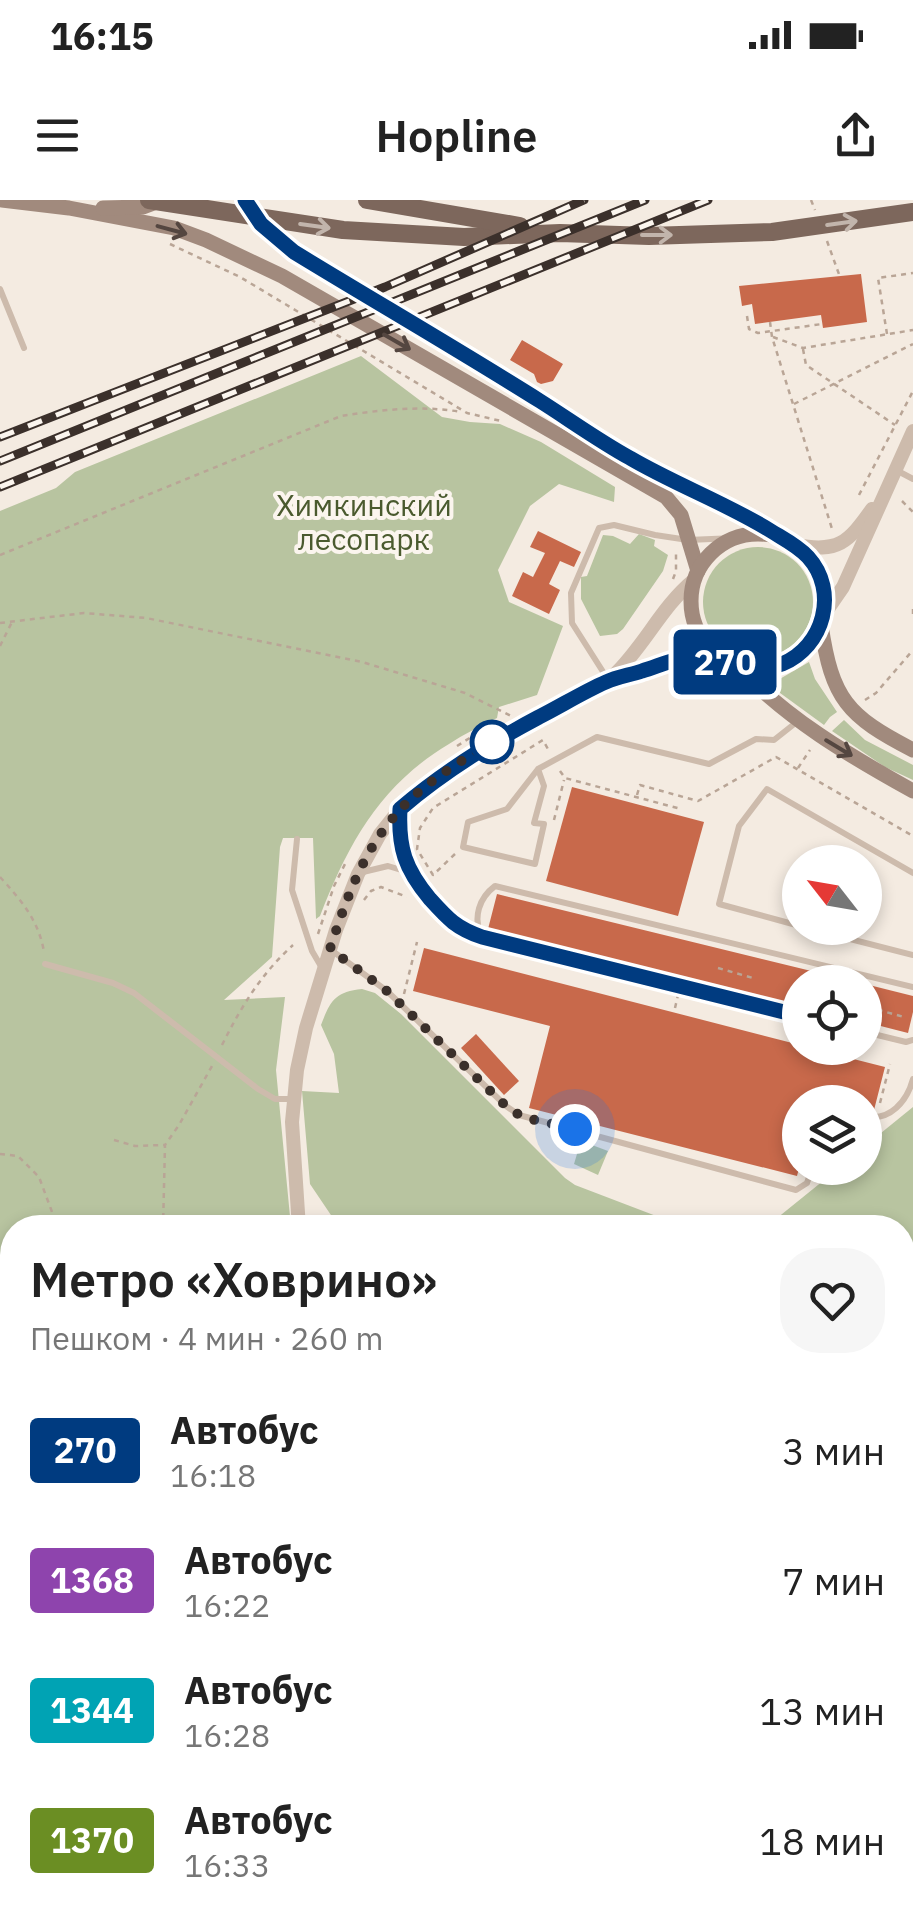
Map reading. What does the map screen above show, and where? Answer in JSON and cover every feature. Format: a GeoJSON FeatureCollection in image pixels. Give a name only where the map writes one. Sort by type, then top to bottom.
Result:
{"type":"FeatureCollection","features":[{"type":"Feature","properties":{"kind":"main road"},"geometry":{"type":"LineString","coordinates":[[2,200],[70,208],[174,228],[282,276],[666,497],[681,515],[696,575]]}},
{"type":"Feature","properties":{"kind":"main road"},"geometry":{"type":"LineString","coordinates":[[150,200],[343,230],[464,237],[772,232],[913,212]]}},
{"type":"Feature","properties":{"kind":"main road"},"geometry":{"type":"LineString","coordinates":[[70,208],[143,207],[162,200]]}},
{"type":"Feature","properties":{"kind":"main road"},"geometry":{"type":"LineString","coordinates":[[245,200],[261,224],[294,252],[628,458],[747,516],[790,542],[810,559],[820,576],[830,673],[840,695],[865,722],[913,750]]}},
{"type":"Feature","properties":{"kind":"main road"},"geometry":{"type":"LineString","coordinates":[[367,200],[560,233]]}},
{"type":"Feature","properties":{"kind":"main road"},"geometry":{"type":"LineString","coordinates":[[790,542],[768,534],[751,534],[720,545],[707,556],[696,575],[690,608],[693,621],[707,646],[798,721],[913,790]]}},
{"type":"Feature","properties":{"kind":"main road"},"geometry":{"type":"LineString","coordinates":[[732,664],[770,668],[786,662],[813,640],[822,620]]}},
{"type":"Feature","properties":{"kind":"street"},"geometry":{"type":"LineString","coordinates":[[822,620],[843,588],[913,432]]}},
{"type":"Feature","properties":{"kind":"street"},"geometry":{"type":"LineString","coordinates":[[790,542],[828,548],[845,542],[887,488]]}},
{"type":"Feature","properties":{"kind":"street"},"geometry":{"type":"LineString","coordinates":[[608,680],[627,663],[696,575]]}},
{"type":"Feature","properties":{"kind":"street"},"geometry":{"type":"LineString","coordinates":[[298,1215],[293,1099],[306,1028],[358,874],[380,834],[400,809],[470,755],[608,680],[682,658],[732,664]]}},
{"type":"Feature","properties":{"kind":"lane"},"geometry":{"type":"LineString","coordinates":[[0,289],[24,348]]}},
{"type":"Feature","properties":{"kind":"lane"},"geometry":{"type":"LineString","coordinates":[[895,469],[913,478]]}},
{"type":"Feature","properties":{"kind":"lane"},"geometry":{"type":"LineString","coordinates":[[608,680],[572,624],[571,592],[599,528],[614,525],[688,540],[734,538]]}},
{"type":"Feature","properties":{"kind":"lane"},"geometry":{"type":"LineString","coordinates":[[538,770],[544,786],[534,823],[544,824],[535,864],[462,847],[468,822],[507,810],[538,770],[597,737],[709,764],[756,739],[774,740],[798,721]]}},
{"type":"Feature","properties":{"kind":"lane"},"geometry":{"type":"LineString","coordinates":[[782,921],[719,904],[739,826],[767,789],[864,845]]}},
{"type":"Feature","properties":{"kind":"lane"},"geometry":{"type":"LineString","coordinates":[[400,809],[402,852],[410,872],[461,930],[782,1012]]}},
{"type":"Feature","properties":{"kind":"lane"},"geometry":{"type":"LineString","coordinates":[[297,838],[292,890],[312,950],[323,969]]}},
{"type":"Feature","properties":{"kind":"lane"},"geometry":{"type":"LineString","coordinates":[[882,855],[913,873]]}},
{"type":"Feature","properties":{"kind":"lane"},"geometry":{"type":"LineString","coordinates":[[358,874],[388,866],[410,872]]}},
{"type":"Feature","properties":{"kind":"lane"},"geometry":{"type":"LineString","coordinates":[[482,937],[476,923],[483,895],[494,886],[913,987]]}},
{"type":"Feature","properties":{"kind":"lane"},"geometry":{"type":"LineString","coordinates":[[871,945],[913,956]]}},
{"type":"Feature","properties":{"kind":"lane"},"geometry":{"type":"LineString","coordinates":[[330,949],[382,987],[520,1115],[796,1190],[805,1185]]}},
{"type":"Feature","properties":{"kind":"lane"},"geometry":{"type":"LineString","coordinates":[[45,964],[113,982],[134,993],[258,1089],[275,1099],[293,1099]]}},
{"type":"Feature","properties":{"kind":"lane"},"geometry":{"type":"LineString","coordinates":[[882,1036],[913,1040]]}},
{"type":"Feature","properties":{"kind":"lane"},"geometry":{"type":"LineString","coordinates":[[882,1116],[901,1104],[913,1078]]}},
{"type":"Feature","properties":{"kind":"path"},"geometry":{"type":"LineString","coordinates":[[887,334],[878,278],[913,273]]}},
{"type":"Feature","properties":{"kind":"path"},"geometry":{"type":"LineString","coordinates":[[240,277],[466,414]]}},
{"type":"Feature","properties":{"kind":"path"},"geometry":{"type":"LineString","coordinates":[[747,316],[749,329],[758,333],[822,324]]}},
{"type":"Feature","properties":{"kind":"path"},"geometry":{"type":"LineString","coordinates":[[770,322],[831,526]]}},
{"type":"Feature","properties":{"kind":"path"},"geometry":{"type":"LineString","coordinates":[[771,334],[803,348],[913,330]]}},
{"type":"Feature","properties":{"kind":"path"},"geometry":{"type":"LineString","coordinates":[[793,405],[913,344]]}},
{"type":"Feature","properties":{"kind":"path"},"geometry":{"type":"LineString","coordinates":[[803,348],[806,365],[895,425]]}},
{"type":"Feature","properties":{"kind":"path"},"geometry":{"type":"LineString","coordinates":[[859,495],[913,391]]}},
{"type":"Feature","properties":{"kind":"path"},"geometry":{"type":"LineString","coordinates":[[0,555],[342,416],[445,409],[505,421]]}},
{"type":"Feature","properties":{"kind":"path"},"geometry":{"type":"LineString","coordinates":[[902,501],[913,512]]}},
{"type":"Feature","properties":{"kind":"path"},"geometry":{"type":"LineString","coordinates":[[913,608],[913,614]]}},
{"type":"Feature","properties":{"kind":"path"},"geometry":{"type":"LineString","coordinates":[[0,623],[84,613],[146,618],[362,662],[465,693],[512,717]]}},
{"type":"Feature","properties":{"kind":"path"},"geometry":{"type":"LineString","coordinates":[[0,646],[12,621]]}},
{"type":"Feature","properties":{"kind":"path"},"geometry":{"type":"LineString","coordinates":[[864,701],[876,693],[913,650]]}},
{"type":"Feature","properties":{"kind":"path"},"geometry":{"type":"LineString","coordinates":[[462,847],[433,875],[416,849],[420,828],[432,808],[542,740]]}},
{"type":"Feature","properties":{"kind":"path"},"geometry":{"type":"LineString","coordinates":[[797,769],[815,743]]}},
{"type":"Feature","properties":{"kind":"path"},"geometry":{"type":"LineString","coordinates":[[696,808],[698,801],[776,757],[913,836]]}},
{"type":"Feature","properties":{"kind":"path"},"geometry":{"type":"LineString","coordinates":[[551,832],[565,778],[681,809]]}},
{"type":"Feature","properties":{"kind":"path"},"geometry":{"type":"LineString","coordinates":[[636,796],[640,785],[698,801]]}},
{"type":"Feature","properties":{"kind":"path"},"geometry":{"type":"LineString","coordinates":[[0,877],[40,928],[45,964]]}},
{"type":"Feature","properties":{"kind":"path"},"geometry":{"type":"LineString","coordinates":[[363,901],[381,887],[407,898]]}},
{"type":"Feature","properties":{"kind":"path"},"geometry":{"type":"LineString","coordinates":[[401,1005],[417,942]]}},
{"type":"Feature","properties":{"kind":"path"},"geometry":{"type":"LineString","coordinates":[[163,1215],[165,1145],[202,1086],[248,996],[292,945]]}},
{"type":"Feature","properties":{"kind":"path"},"geometry":{"type":"LineString","coordinates":[[718,968],[753,978]]}},
{"type":"Feature","properties":{"kind":"path"},"geometry":{"type":"LineString","coordinates":[[882,1011],[904,1017]]}},
{"type":"Feature","properties":{"kind":"path"},"geometry":{"type":"LineString","coordinates":[[882,1095],[890,1064]]}},
{"type":"Feature","properties":{"kind":"path"},"geometry":{"type":"LineString","coordinates":[[114,1140],[136,1146],[165,1145]]}},
{"type":"Feature","properties":{"kind":"path"},"geometry":{"type":"LineString","coordinates":[[0,1154],[18,1156],[40,1177],[53,1215]]}},
{"type":"Feature","properties":{"kind":"green space","name":"Химкинский лесопарк"},"geometry":{"type":"Polygon","coordinates":[[[361,356],[442,417],[500,424],[541,442],[615,487],[614,502],[559,484],[530,506],[498,570],[509,602],[563,626],[537,695],[499,707],[497,718],[425,760],[385,797],[355,841],[316,919],[313,838],[283,838],[272,957],[224,1000],[285,997],[276,1070],[290,1215],[0,1215],[0,511],[56,488],[75,472],[361,356]]]}},
{"type":"Feature","properties":{"kind":"green space"},"geometry":{"type":"Polygon","coordinates":[[[639,534],[655,540],[654,546],[668,555],[663,571],[623,629],[617,634],[600,636],[581,599],[581,577],[587,576],[603,535],[630,544],[639,534]]]}},
{"type":"Feature","properties":{"kind":"green space"},"geometry":{"type":"Polygon","coordinates":[[[758,547],[779,552],[797,563],[808,581],[813,602],[808,623],[797,641],[779,652],[758,657],[737,652],[719,641],[708,623],[703,602],[708,581],[719,563],[737,552],[758,547]]]}},
{"type":"Feature","properties":{"kind":"green space"},"geometry":{"type":"Polygon","coordinates":[[[809,662],[815,679],[837,712],[824,725],[765,682],[778,680],[809,662]]]}},
{"type":"Feature","properties":{"kind":"green space"},"geometry":{"type":"Polygon","coordinates":[[[844,720],[865,740],[913,765],[913,780],[885,767],[832,731],[844,720]]]}},
{"type":"Feature","properties":{"kind":"green space"},"geometry":{"type":"Polygon","coordinates":[[[362,989],[375,993],[401,1014],[565,1178],[654,1215],[331,1215],[310,1184],[302,1091],[339,1093],[334,1054],[321,1025],[334,1000],[362,989]]]}},
{"type":"Feature","properties":{"kind":"green space"},"geometry":{"type":"Polygon","coordinates":[[[913,1107],[913,1215],[781,1215],[818,1185],[882,1185],[882,1132],[913,1107]]]}},
{"type":"Feature","properties":{"kind":"green space"},"geometry":{"type":"Polygon","coordinates":[[[584,1142],[608,1151],[598,1175],[574,1164],[584,1142]]]}},
{"type":"Feature","properties":{"kind":"building"},"geometry":{"type":"Polygon","coordinates":[[[861,274],[867,322],[823,328],[821,315],[755,324],[752,304],[742,306],[739,286],[861,274]]]}},
{"type":"Feature","properties":{"kind":"building"},"geometry":{"type":"Polygon","coordinates":[[[522,340],[563,364],[553,381],[541,384],[534,374],[510,360],[522,340]]]}},
{"type":"Feature","properties":{"kind":"building"},"geometry":{"type":"Polygon","coordinates":[[[538,531],[581,552],[574,567],[560,561],[549,584],[560,590],[549,614],[512,596],[523,572],[533,577],[545,553],[530,547],[538,531]]]}},
{"type":"Feature","properties":{"kind":"building"},"geometry":{"type":"Polygon","coordinates":[[[572,787],[704,822],[678,916],[546,881],[572,787]]]}},
{"type":"Feature","properties":{"kind":"building"},"geometry":{"type":"Polygon","coordinates":[[[497,894],[787,965],[782,965],[782,1002],[488,929],[497,894]]]}},
{"type":"Feature","properties":{"kind":"building"},"geometry":{"type":"Polygon","coordinates":[[[424,948],[782,1040],[782,1065],[885,1067],[880,1085],[782,1085],[782,1172],[529,1108],[550,1026],[413,991],[424,948]]]}},
{"type":"Feature","properties":{"kind":"building"},"geometry":{"type":"Polygon","coordinates":[[[882,988],[913,996],[908,1033],[882,1026],[882,988]]]}},
{"type":"Feature","properties":{"kind":"building"},"geometry":{"type":"Polygon","coordinates":[[[476,1034],[519,1081],[504,1095],[461,1048],[476,1034]]]}},
{"type":"Feature","properties":{"kind":"railway"},"geometry":{"type":"LineString","coordinates":[[0,437],[385,287],[584,200]]}},
{"type":"Feature","properties":{"kind":"railway"},"geometry":{"type":"LineString","coordinates":[[0,461],[645,200]]}},
{"type":"Feature","properties":{"kind":"railway"},"geometry":{"type":"LineString","coordinates":[[0,487],[708,200]]}},
{"type":"Feature","properties":{"kind":"bus line","name":"270"},"geometry":{"type":"LineString","coordinates":[[245,200],[261,224],[294,252],[628,458],[747,516],[796,545],[810,559],[825,596],[821,625],[801,653],[770,668],[682,658],[608,680],[492,742],[452,767],[400,809],[402,852],[410,872],[461,930],[782,1012]]}},
{"type":"Feature","properties":{"kind":"route"},"geometry":{"type":"LineString","coordinates":[[492,742],[433,781],[400,809],[380,834],[358,874],[330,949],[387,991],[510,1110],[526,1118],[575,1129]]}}]}
